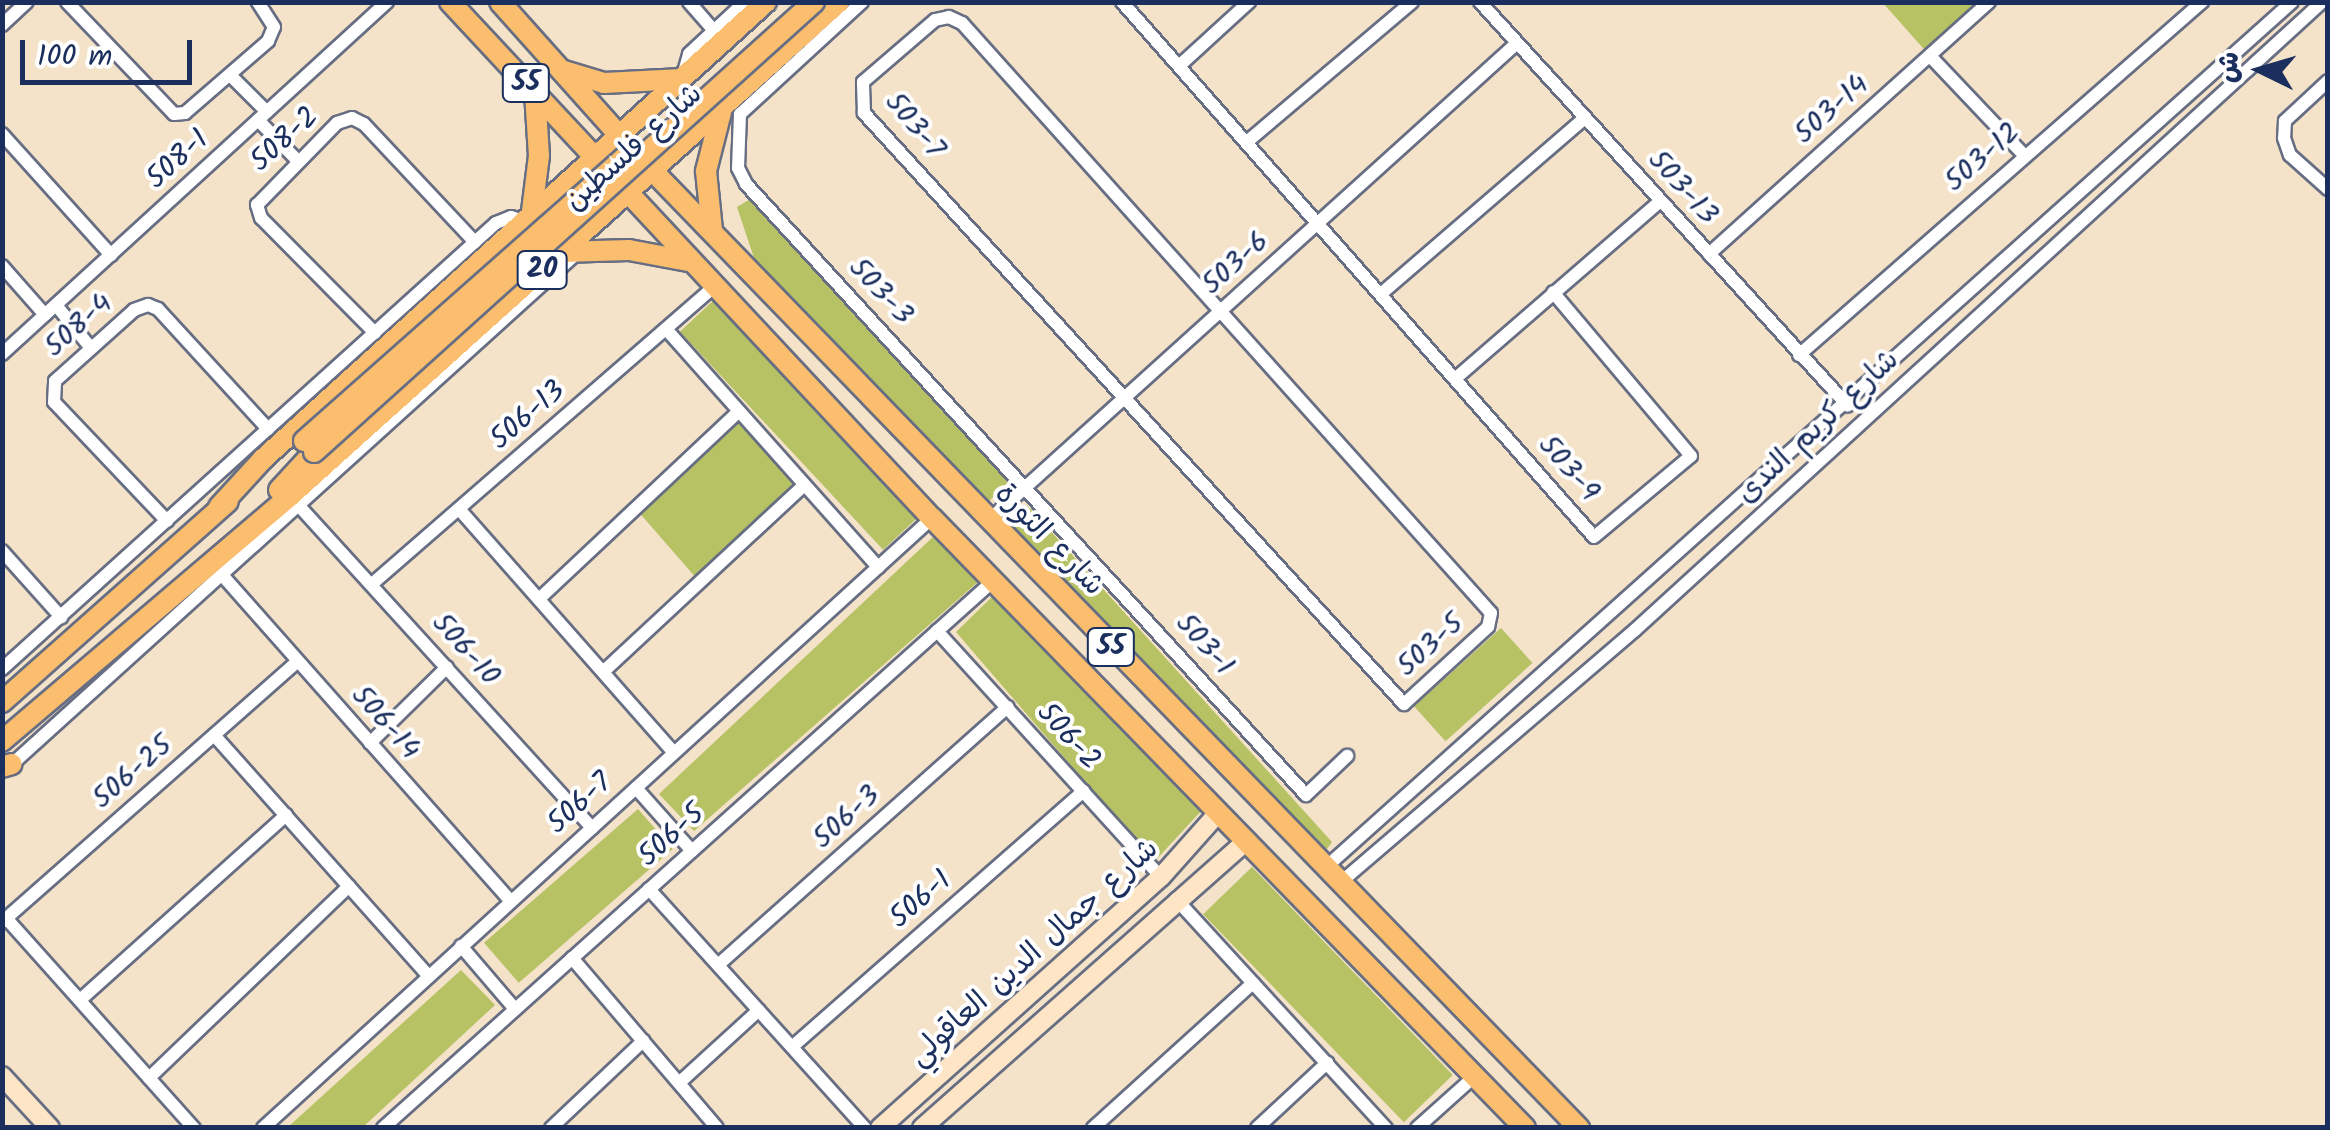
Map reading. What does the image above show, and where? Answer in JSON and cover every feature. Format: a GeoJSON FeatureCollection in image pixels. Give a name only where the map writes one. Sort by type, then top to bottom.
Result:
{"type":"FeatureCollection","features":[{"type":"Feature","properties":{"kind":"main road","name":"55"},"geometry":{"type":"LineString","coordinates":[[450,2],[598,160]]}},
{"type":"Feature","properties":{"kind":"main road","name":"55"},"geometry":{"type":"LineString","coordinates":[[500,2],[622,139]]}},
{"type":"Feature","properties":{"kind":"main road","name":"شارع فلسطين"},"geometry":{"type":"LineString","coordinates":[[2,702],[219,507],[263,459],[622,139],[766,2]]}},
{"type":"Feature","properties":{"kind":"main road","name":"شارع فلسطين"},"geometry":{"type":"LineString","coordinates":[[241,532],[309,447],[793,2]]}},
{"type":"Feature","properties":{"kind":"main road","name":"شارع فلسطين"},"geometry":{"type":"LineString","coordinates":[[219,507],[309,447],[814,2]]}},
{"type":"Feature","properties":{"kind":"main road","name":"شارع فلسطين"},"geometry":{"type":"LineString","coordinates":[[2,741],[570,252],[650,168],[730,112],[839,2]]}},
{"type":"Feature","properties":{"kind":"main road"},"geometry":{"type":"LineString","coordinates":[[560,70],[604,83],[682,78]]}},
{"type":"Feature","properties":{"kind":"main road"},"geometry":{"type":"LineString","coordinates":[[530,221],[539,156],[535,92]]}},
{"type":"Feature","properties":{"kind":"main road"},"geometry":{"type":"LineString","coordinates":[[712,232],[706,171],[730,112]]}},
{"type":"Feature","properties":{"kind":"main road","name":"شارع الثورة"},"geometry":{"type":"LineString","coordinates":[[650,168],[1579,1128]]}},
{"type":"Feature","properties":{"kind":"main road","name":"55"},"geometry":{"type":"LineString","coordinates":[[626,190],[932,518],[1525,1128]]}},
{"type":"Feature","properties":{"kind":"main road"},"geometry":{"type":"LineString","coordinates":[[570,252],[668,254],[694,263]]}},
{"type":"Feature","properties":{"kind":"main road"},"geometry":{"type":"LineString","coordinates":[[1098,689],[1126,662]]}},
{"type":"Feature","properties":{"kind":"street"},"geometry":{"type":"LineString","coordinates":[[2,24],[28,2]]}},
{"type":"Feature","properties":{"kind":"street"},"geometry":{"type":"LineString","coordinates":[[68,2],[174,114],[185,113],[268,41],[274,28],[258,2]]}},
{"type":"Feature","properties":{"kind":"street","name":"508-1"},"geometry":{"type":"LineString","coordinates":[[2,354],[387,2]]}},
{"type":"Feature","properties":{"kind":"street"},"geometry":{"type":"LineString","coordinates":[[688,2],[714,30]]}},
{"type":"Feature","properties":{"kind":"street"},"geometry":{"type":"LineString","coordinates":[[682,78],[690,54],[745,2]]}},
{"type":"Feature","properties":{"kind":"street"},"geometry":{"type":"LineString","coordinates":[[730,112],[862,2]]}},
{"type":"Feature","properties":{"kind":"street","name":"503-9"},"geometry":{"type":"LineString","coordinates":[[1122,2],[1320,221],[1594,537],[1692,456],[1553,292]]}},
{"type":"Feature","properties":{"kind":"street"},"geometry":{"type":"LineString","coordinates":[[1180,66],[1250,2]]}},
{"type":"Feature","properties":{"kind":"street"},"geometry":{"type":"LineString","coordinates":[[1248,141],[1412,2]]}},
{"type":"Feature","properties":{"kind":"street","name":"503-13"},"geometry":{"type":"LineString","coordinates":[[1480,2],[1848,406]]}},
{"type":"Feature","properties":{"kind":"street","name":"503-14"},"geometry":{"type":"LineString","coordinates":[[1708,254],[1990,2]]}},
{"type":"Feature","properties":{"kind":"street","name":"503-12"},"geometry":{"type":"LineString","coordinates":[[1800,355],[2024,154],[2202,2]]}},
{"type":"Feature","properties":{"kind":"street","name":"شارع كريم الندى"},"geometry":{"type":"LineString","coordinates":[[1333,875],[1618,609],[1848,406],[2292,2]]}},
{"type":"Feature","properties":{"kind":"street","name":"شارع كريم الندى"},"geometry":{"type":"LineString","coordinates":[[1333,875],[1635,630],[2322,2]]}},
{"type":"Feature","properties":{"kind":"street","name":"503-7"},"geometry":{"type":"LineString","coordinates":[[1125,398],[864,113],[863,82],[936,20],[962,23],[1221,311]]}},
{"type":"Feature","properties":{"kind":"street","name":"503-6"},"geometry":{"type":"LineString","coordinates":[[988,521],[1517,43]]}},
{"type":"Feature","properties":{"kind":"street"},"geometry":{"type":"LineString","coordinates":[[1930,56],[2024,154]]}},
{"type":"Feature","properties":{"kind":"street"},"geometry":{"type":"LineString","coordinates":[[2220,70],[2233,82]]}},
{"type":"Feature","properties":{"kind":"street"},"geometry":{"type":"LineString","coordinates":[[230,75],[296,160]]}},
{"type":"Feature","properties":{"kind":"street"},"geometry":{"type":"LineString","coordinates":[[2328,81],[2285,121],[2284,138],[2290,155],[2328,189]]}},
{"type":"Feature","properties":{"kind":"street","name":"503-3"},"geometry":{"type":"LineString","coordinates":[[730,112],[738,168],[746,184],[1027,486]]}},
{"type":"Feature","properties":{"kind":"street","name":"508-2"},"geometry":{"type":"LineString","coordinates":[[375,333],[261,218],[261,194],[296,160],[337,123],[352,118],[364,124],[475,242]]}},
{"type":"Feature","properties":{"kind":"street"},"geometry":{"type":"LineString","coordinates":[[1382,292],[1586,118]]}},
{"type":"Feature","properties":{"kind":"street"},"geometry":{"type":"LineString","coordinates":[[2,134],[110,255]]}},
{"type":"Feature","properties":{"kind":"street"},"geometry":{"type":"LineString","coordinates":[[1456,378],[1660,201]]}},
{"type":"Feature","properties":{"kind":"street"},"geometry":{"type":"LineString","coordinates":[[2,669],[475,242],[505,218],[530,221]]}},
{"type":"Feature","properties":{"kind":"street"},"geometry":{"type":"LineString","coordinates":[[6,768],[300,507],[570,252]]}},
{"type":"Feature","properties":{"kind":"street"},"geometry":{"type":"LineString","coordinates":[[2,266],[92,348]]}},
{"type":"Feature","properties":{"kind":"street","name":"506-13"},"geometry":{"type":"LineString","coordinates":[[372,584],[716,284]]}},
{"type":"Feature","properties":{"kind":"street","name":"508-4"},"geometry":{"type":"LineString","coordinates":[[167,521],[54,402],[54,382],[134,310],[158,309],[268,429]]}},
{"type":"Feature","properties":{"kind":"street","name":"503-5"},"geometry":{"type":"LineString","coordinates":[[1125,398],[1399,703],[1432,678],[1488,627],[1490,613],[1221,311]]}},
{"type":"Feature","properties":{"kind":"street"},"geometry":{"type":"LineString","coordinates":[[666,329],[878,568]]}},
{"type":"Feature","properties":{"kind":"street"},"geometry":{"type":"LineString","coordinates":[[538,599],[739,411]]}},
{"type":"Feature","properties":{"kind":"street"},"geometry":{"type":"LineString","coordinates":[[603,672],[804,485]]}},
{"type":"Feature","properties":{"kind":"street","name":"503-1"},"geometry":{"type":"LineString","coordinates":[[1027,486],[1306,796],[1347,756]]}},
{"type":"Feature","properties":{"kind":"street","name":"506-10"},"geometry":{"type":"LineString","coordinates":[[300,507],[592,828]]}},
{"type":"Feature","properties":{"kind":"street"},"geometry":{"type":"LineString","coordinates":[[459,508],[674,753]]}},
{"type":"Feature","properties":{"kind":"street","name":"506-7"},"geometry":{"type":"LineString","coordinates":[[262,1128],[932,518]]}},
{"type":"Feature","properties":{"kind":"street"},"geometry":{"type":"LineString","coordinates":[[2,550],[61,617]]}},
{"type":"Feature","properties":{"kind":"street","name":"506-14"},"geometry":{"type":"LineString","coordinates":[[223,576],[511,901]]}},
{"type":"Feature","properties":{"kind":"street","name":"506-5"},"geometry":{"type":"LineString","coordinates":[[384,1128],[993,581]]}},
{"type":"Feature","properties":{"kind":"street"},"geometry":{"type":"LineString","coordinates":[[1618,609],[1635,630]]}},
{"type":"Feature","properties":{"kind":"street","name":"506-2"},"geometry":{"type":"LineString","coordinates":[[937,631],[1161,877]]}},
{"type":"Feature","properties":{"kind":"street","name":"506-25"},"geometry":{"type":"LineString","coordinates":[[4,920],[297,662]]}},
{"type":"Feature","properties":{"kind":"street"},"geometry":{"type":"LineString","coordinates":[[370,743],[446,667]]}},
{"type":"Feature","properties":{"kind":"street","name":"506-3"},"geometry":{"type":"LineString","coordinates":[[718,966],[1008,707]]}},
{"type":"Feature","properties":{"kind":"street"},"geometry":{"type":"LineString","coordinates":[[214,735],[429,976]]}},
{"type":"Feature","properties":{"kind":"street"},"geometry":{"type":"LineString","coordinates":[[636,788],[692,851]]}},
{"type":"Feature","properties":{"kind":"street","name":"506-1"},"geometry":{"type":"LineString","coordinates":[[792,1046],[1083,790]]}},
{"type":"Feature","properties":{"kind":"street","name":"شارع جمال الدين العاقولي"},"geometry":{"type":"LineString","coordinates":[[880,1128],[1161,877],[1192,847],[1218,812]]}},
{"type":"Feature","properties":{"kind":"street"},"geometry":{"type":"LineString","coordinates":[[80,1000],[286,815]]}},
{"type":"Feature","properties":{"kind":"street","name":"شارع جمال الدين العاقولي"},"geometry":{"type":"LineString","coordinates":[[922,1128],[1210,867],[1246,841]]}},
{"type":"Feature","properties":{"kind":"street"},"geometry":{"type":"LineString","coordinates":[[1192,847],[1210,867]]}},
{"type":"Feature","properties":{"kind":"street"},"geometry":{"type":"LineString","coordinates":[[149,1078],[349,886]]}},
{"type":"Feature","properties":{"kind":"street"},"geometry":{"type":"LineString","coordinates":[[649,889],[865,1128]]}},
{"type":"Feature","properties":{"kind":"street"},"geometry":{"type":"LineString","coordinates":[[1176,898],[1386,1128]]}},
{"type":"Feature","properties":{"kind":"street"},"geometry":{"type":"LineString","coordinates":[[4,920],[194,1128]]}},
{"type":"Feature","properties":{"kind":"street"},"geometry":{"type":"LineString","coordinates":[[462,946],[515,1010]]}},
{"type":"Feature","properties":{"kind":"street"},"geometry":{"type":"LineString","coordinates":[[572,958],[711,1126]]}},
{"type":"Feature","properties":{"kind":"street"},"geometry":{"type":"LineString","coordinates":[[1093,1128],[1253,983]]}},
{"type":"Feature","properties":{"kind":"street"},"geometry":{"type":"LineString","coordinates":[[679,1084],[759,1010]]}},
{"type":"Feature","properties":{"kind":"street"},"geometry":{"type":"LineString","coordinates":[[551,1128],[643,1041]]}},
{"type":"Feature","properties":{"kind":"street"},"geometry":{"type":"LineString","coordinates":[[1257,1128],[1327,1063]]}},
{"type":"Feature","properties":{"kind":"street"},"geometry":{"type":"LineString","coordinates":[[2,1076],[50,1128]]}},
{"type":"Feature","properties":{"kind":"street"},"geometry":{"type":"LineString","coordinates":[[1417,1128],[1475,1076]]}},
{"type":"Feature","properties":{"kind":"green space"},"geometry":{"type":"Polygon","coordinates":[[[1883,3],[1989,3],[1930,56],[1883,3]]]}},
{"type":"Feature","properties":{"kind":"green space"},"geometry":{"type":"Polygon","coordinates":[[[752,198],[1011,480],[985,505],[754,258],[737,207],[752,198]]]}},
{"type":"Feature","properties":{"kind":"green space"},"geometry":{"type":"Polygon","coordinates":[[[715,299],[918,517],[883,550],[680,332],[715,299]]]}},
{"type":"Feature","properties":{"kind":"green space"},"geometry":{"type":"Polygon","coordinates":[[[739,411],[803,485],[696,578],[632,504],[739,411]]]}},
{"type":"Feature","properties":{"kind":"green space"},"geometry":{"type":"Polygon","coordinates":[[[1027,505],[1332,842],[1324,853],[1010,526],[1027,505]]]}},
{"type":"Feature","properties":{"kind":"green space"},"geometry":{"type":"Polygon","coordinates":[[[934,536],[979,581],[694,831],[659,794],[934,536]]]}},
{"type":"Feature","properties":{"kind":"green space"},"geometry":{"type":"Polygon","coordinates":[[[995,594],[1204,808],[1154,862],[956,632],[995,594]]]}},
{"type":"Feature","properties":{"kind":"green space"},"geometry":{"type":"Polygon","coordinates":[[[1501,628],[1532,663],[1446,741],[1414,706],[1501,628]]]}},
{"type":"Feature","properties":{"kind":"green space"},"geometry":{"type":"Polygon","coordinates":[[[638,809],[673,849],[519,983],[484,943],[638,809]]]}},
{"type":"Feature","properties":{"kind":"green space"},"geometry":{"type":"Polygon","coordinates":[[[1252,867],[1453,1075],[1404,1122],[1203,914],[1252,867]]]}},
{"type":"Feature","properties":{"kind":"green space"},"geometry":{"type":"Polygon","coordinates":[[[461,970],[495,1005],[363,1127],[288,1127],[461,970]]]}}]}
